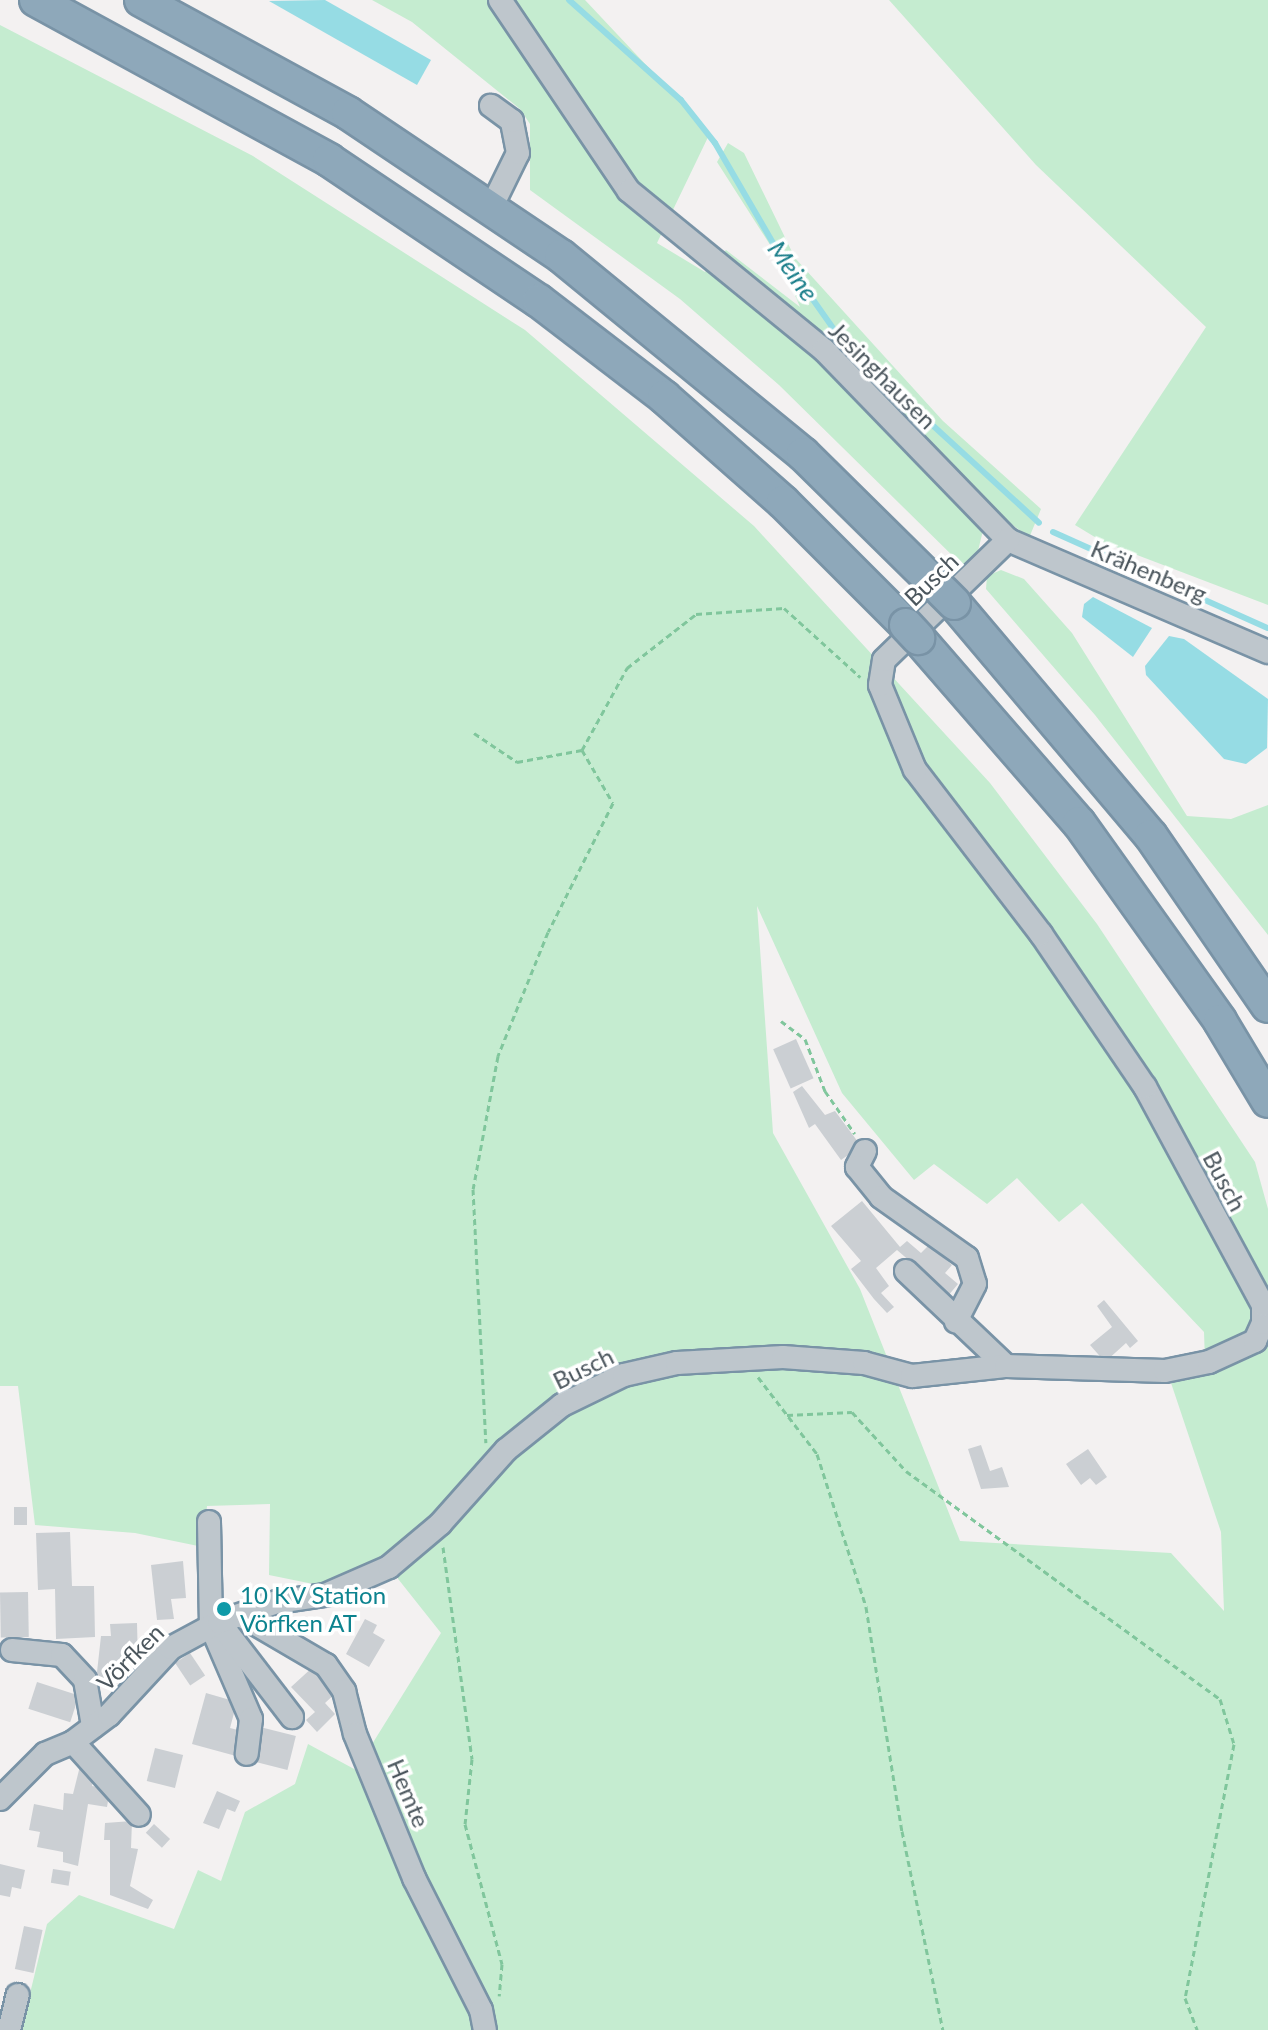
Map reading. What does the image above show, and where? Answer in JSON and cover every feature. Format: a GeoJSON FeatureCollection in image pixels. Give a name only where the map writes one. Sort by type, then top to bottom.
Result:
{"type":"FeatureCollection","features":[{"type":"Feature","properties":{"kind":"highway"},"geometry":{"type":"LineString","coordinates":[[36,0],[329,160],[539,301],[664,397],[783,502],[912,632],[1079,823],[1220,1021],[1268,1101]]}},
{"type":"Feature","properties":{"kind":"highway"},"geometry":{"type":"LineString","coordinates":[[141,0],[348,113],[491,208],[686,354],[803,454],[948,597],[1151,836],[1268,1006]]}},
{"type":"Feature","properties":{"kind":"street","name":"Jesinghausen"},"geometry":{"type":"LineString","coordinates":[[500,0],[629,191],[824,350],[1008,540]]}},
{"type":"Feature","properties":{"kind":"street"},"geometry":{"type":"LineString","coordinates":[[491,106],[512,121],[518,153],[491,208]]}},
{"type":"Feature","properties":{"kind":"street","name":"Krähenberg"},"geometry":{"type":"LineString","coordinates":[[1008,540],[1268,652]]}},
{"type":"Feature","properties":{"kind":"street","name":"Busch"},"geometry":{"type":"LineString","coordinates":[[496,1448],[562,1405],[624,1375],[677,1363],[743,1359],[864,1363],[912,1376],[1006,1366],[1165,1371],[1209,1362],[1255,1341],[1263,1323],[1263,1305],[1145,1087],[1041,934],[915,770],[880,685],[884,660],[1008,540]]}},
{"type":"Feature","properties":{"kind":"street"},"geometry":{"type":"LineString","coordinates":[[865,1151],[857,1167],[881,1197],[967,1258],[975,1284],[956,1321]]}},
{"type":"Feature","properties":{"kind":"street"},"geometry":{"type":"LineString","coordinates":[[906,1271],[1006,1366]]}},
{"type":"Feature","properties":{"kind":"street","name":"Vörfken"},"geometry":{"type":"LineString","coordinates":[[0,1799],[45,1754],[73,1742],[132,1694],[171,1648],[215,1624],[277,1602],[325,1595],[389,1567],[440,1524],[496,1448]]}},
{"type":"Feature","properties":{"kind":"street"},"geometry":{"type":"LineString","coordinates":[[209,1522],[215,1624],[251,1719],[247,1754]]}},
{"type":"Feature","properties":{"kind":"street","name":"Hemte"},"geometry":{"type":"LineString","coordinates":[[242,1616],[326,1665],[344,1691],[355,1734],[414,1878],[481,2010],[485,2030]]}},
{"type":"Feature","properties":{"kind":"street"},"geometry":{"type":"LineString","coordinates":[[215,1624],[292,1717]]}},
{"type":"Feature","properties":{"kind":"street"},"geometry":{"type":"LineString","coordinates":[[12,1650],[62,1655],[85,1680],[93,1726]]}},
{"type":"Feature","properties":{"kind":"street"},"geometry":{"type":"LineString","coordinates":[[73,1742],[139,1815]]}},
{"type":"Feature","properties":{"kind":"street"},"geometry":{"type":"LineString","coordinates":[[9,2030],[18,1995]]}},
{"type":"Feature","properties":{"kind":"path"},"geometry":{"type":"LineString","coordinates":[[582,750],[627,668],[696,614],[784,608],[886,701]]}},
{"type":"Feature","properties":{"kind":"path"},"geometry":{"type":"LineString","coordinates":[[474,733],[517,762],[582,750]]}},
{"type":"Feature","properties":{"kind":"path"},"geometry":{"type":"LineString","coordinates":[[496,1448],[473,1189],[498,1056],[548,932],[613,803],[582,750]]}},
{"type":"Feature","properties":{"kind":"path"},"geometry":{"type":"LineString","coordinates":[[781,1021],[805,1039],[825,1091],[865,1151]]}},
{"type":"Feature","properties":{"kind":"path"},"geometry":{"type":"LineString","coordinates":[[743,1359],[817,1454],[866,1607],[902,1831],[943,2030]]}},
{"type":"Feature","properties":{"kind":"path"},"geometry":{"type":"LineString","coordinates":[[787,1415],[852,1412],[906,1471],[1220,1699],[1234,1744],[1185,1998],[1197,2030]]}},
{"type":"Feature","properties":{"kind":"path"},"geometry":{"type":"LineString","coordinates":[[440,1524],[472,1759],[465,1824],[502,1964],[498,2002]]}},
{"type":"Feature","properties":{"kind":"green space"},"geometry":{"type":"Polygon","coordinates":[[[372,0],[585,0],[710,133],[657,243],[705,272],[726,250],[800,307],[781,262],[717,162],[728,143],[744,153],[795,258],[943,421],[1041,509],[1029,538],[989,506],[977,555],[962,565],[779,385],[680,299],[530,190],[530,124],[520,109],[412,22],[372,0]]]}},
{"type":"Feature","properties":{"kind":"green space"},"geometry":{"type":"Polygon","coordinates":[[[889,0],[1268,0],[1268,605],[1103,542],[1075,525],[1206,327],[1036,165],[889,0]]]}},
{"type":"Feature","properties":{"kind":"green space"},"geometry":{"type":"Polygon","coordinates":[[[0,25],[253,156],[525,330],[754,526],[990,783],[1097,924],[1255,1162],[1268,1209],[1268,2030],[21,2030],[47,1924],[79,1895],[174,1929],[198,1870],[221,1881],[245,1812],[295,1784],[308,1744],[356,1770],[441,1633],[391,1570],[323,1586],[269,1575],[270,1504],[207,1506],[203,1547],[135,1533],[35,1525],[18,1386],[0,1386],[0,25]],[[757,906],[773,1133],[860,1289],[960,1541],[1171,1553],[1224,1611],[1221,1532],[1166,1368],[1205,1362],[1204,1332],[1082,1203],[1059,1222],[1017,1178],[987,1204],[934,1164],[914,1180],[842,1093],[757,906]]]}},
{"type":"Feature","properties":{"kind":"green space"},"geometry":{"type":"Polygon","coordinates":[[[1001,570],[1024,579],[1072,633],[1187,816],[1231,819],[1268,805],[1268,935],[1095,715],[986,589],[987,576],[1001,570]]]}},
{"type":"Feature","properties":{"kind":"water"},"geometry":{"type":"Polygon","coordinates":[[[325,0],[431,60],[417,85],[269,1],[325,0]]]}},
{"type":"Feature","properties":{"kind":"water"},"geometry":{"type":"Polygon","coordinates":[[[1093,597],[1152,628],[1133,657],[1082,617],[1084,604],[1093,597]]]}},
{"type":"Feature","properties":{"kind":"water"},"geometry":{"type":"Polygon","coordinates":[[[1169,636],[1184,639],[1268,699],[1267,748],[1246,764],[1224,759],[1146,675],[1145,666],[1169,636]]]}},
{"type":"Feature","properties":{"kind":"building"},"geometry":{"type":"Polygon","coordinates":[[[796,1039],[813,1078],[791,1088],[773,1049],[796,1039]]]}},
{"type":"Feature","properties":{"kind":"building"},"geometry":{"type":"Polygon","coordinates":[[[802,1086],[825,1115],[835,1111],[861,1146],[841,1160],[815,1124],[809,1128],[793,1092],[802,1086]]]}},
{"type":"Feature","properties":{"kind":"building"},"geometry":{"type":"Polygon","coordinates":[[[862,1201],[900,1247],[907,1241],[921,1253],[929,1245],[952,1265],[945,1273],[958,1284],[942,1303],[927,1290],[934,1282],[897,1250],[876,1268],[889,1286],[881,1293],[894,1307],[887,1313],[874,1299],[851,1269],[861,1261],[831,1226],[862,1201]]]}},
{"type":"Feature","properties":{"kind":"building"},"geometry":{"type":"Polygon","coordinates":[[[1104,1300],[1138,1341],[1130,1348],[1126,1343],[1105,1362],[1090,1345],[1112,1327],[1097,1306],[1104,1300]]]}},
{"type":"Feature","properties":{"kind":"building"},"geometry":{"type":"Polygon","coordinates":[[[981,1445],[990,1471],[1002,1467],[1009,1487],[981,1489],[968,1449],[981,1445]]]}},
{"type":"Feature","properties":{"kind":"building"},"geometry":{"type":"Polygon","coordinates":[[[1088,1449],[1107,1477],[1096,1485],[1090,1478],[1081,1485],[1066,1464],[1088,1449]]]}},
{"type":"Feature","properties":{"kind":"building"},"geometry":{"type":"Polygon","coordinates":[[[14,1507],[27,1507],[27,1525],[14,1525],[14,1507]]]}},
{"type":"Feature","properties":{"kind":"building"},"geometry":{"type":"Polygon","coordinates":[[[70,1532],[72,1586],[94,1586],[95,1637],[56,1639],[55,1589],[38,1590],[36,1533],[70,1532]]]}},
{"type":"Feature","properties":{"kind":"building"},"geometry":{"type":"Polygon","coordinates":[[[183,1561],[186,1598],[171,1599],[174,1619],[157,1620],[151,1565],[183,1561]]]}},
{"type":"Feature","properties":{"kind":"building"},"geometry":{"type":"Polygon","coordinates":[[[0,1592],[28,1592],[29,1637],[1,1637],[0,1592]]]}},
{"type":"Feature","properties":{"kind":"building"},"geometry":{"type":"Polygon","coordinates":[[[365,1619],[377,1625],[373,1633],[385,1640],[369,1667],[346,1654],[365,1619]]]}},
{"type":"Feature","properties":{"kind":"building"},"geometry":{"type":"Polygon","coordinates":[[[137,1623],[138,1662],[111,1663],[111,1680],[96,1681],[101,1636],[111,1636],[110,1624],[137,1623]]]}},
{"type":"Feature","properties":{"kind":"building"},"geometry":{"type":"Polygon","coordinates":[[[190,1653],[205,1675],[190,1685],[175,1663],[190,1653]]]}},
{"type":"Feature","properties":{"kind":"building"},"geometry":{"type":"Polygon","coordinates":[[[314,1666],[338,1691],[325,1703],[335,1714],[317,1732],[306,1720],[315,1712],[291,1687],[314,1666]]]}},
{"type":"Feature","properties":{"kind":"building"},"geometry":{"type":"Polygon","coordinates":[[[37,1682],[79,1696],[70,1722],[28,1709],[37,1682]]]}},
{"type":"Feature","properties":{"kind":"building"},"geometry":{"type":"Polygon","coordinates":[[[206,1693],[237,1702],[230,1728],[238,1730],[241,1738],[236,1756],[192,1744],[206,1693]]]}},
{"type":"Feature","properties":{"kind":"building"},"geometry":{"type":"Polygon","coordinates":[[[260,1727],[296,1736],[287,1770],[252,1761],[260,1727]]]}},
{"type":"Feature","properties":{"kind":"building"},"geometry":{"type":"Polygon","coordinates":[[[155,1748],[183,1755],[175,1788],[147,1781],[155,1748]]]}},
{"type":"Feature","properties":{"kind":"building"},"geometry":{"type":"Polygon","coordinates":[[[81,1762],[94,1773],[92,1786],[110,1789],[107,1807],[88,1804],[78,1866],[63,1862],[63,1852],[37,1847],[40,1832],[29,1830],[34,1804],[63,1810],[64,1793],[73,1794],[81,1762]]]}},
{"type":"Feature","properties":{"kind":"building"},"geometry":{"type":"Polygon","coordinates":[[[217,1791],[240,1801],[235,1812],[227,1809],[219,1829],[203,1823],[217,1791]]]}},
{"type":"Feature","properties":{"kind":"building"},"geometry":{"type":"Polygon","coordinates":[[[132,1821],[131,1848],[138,1849],[130,1886],[153,1900],[148,1909],[110,1895],[110,1840],[104,1840],[105,1823],[132,1821]]]}},
{"type":"Feature","properties":{"kind":"building"},"geometry":{"type":"Polygon","coordinates":[[[154,1824],[170,1839],[162,1848],[146,1833],[154,1824]]]}},
{"type":"Feature","properties":{"kind":"building"},"geometry":{"type":"Polygon","coordinates":[[[0,1864],[25,1870],[21,1889],[12,1887],[10,1897],[0,1895],[0,1864]]]}},
{"type":"Feature","properties":{"kind":"building"},"geometry":{"type":"Polygon","coordinates":[[[53,1869],[71,1872],[69,1886],[51,1883],[53,1869]]]}},
{"type":"Feature","properties":{"kind":"building"},"geometry":{"type":"Polygon","coordinates":[[[24,1926],[43,1930],[33,1973],[15,1969],[24,1926]]]}},
{"type":"Feature","properties":{"kind":"waterway","name":"Meine"},"geometry":{"type":"LineString","coordinates":[[569,0],[681,100],[715,143],[773,243],[845,345],[1039,523]]}},
{"type":"Feature","properties":{"kind":"waterway","name":"Meine"},"geometry":{"type":"LineString","coordinates":[[1053,532],[1268,628]]}},
{"type":"Feature","properties":{"kind":"place","name":"10 KV Station Vörfken AT"},"geometry":{"type":"Point","coordinates":[224,1609]}}]}
